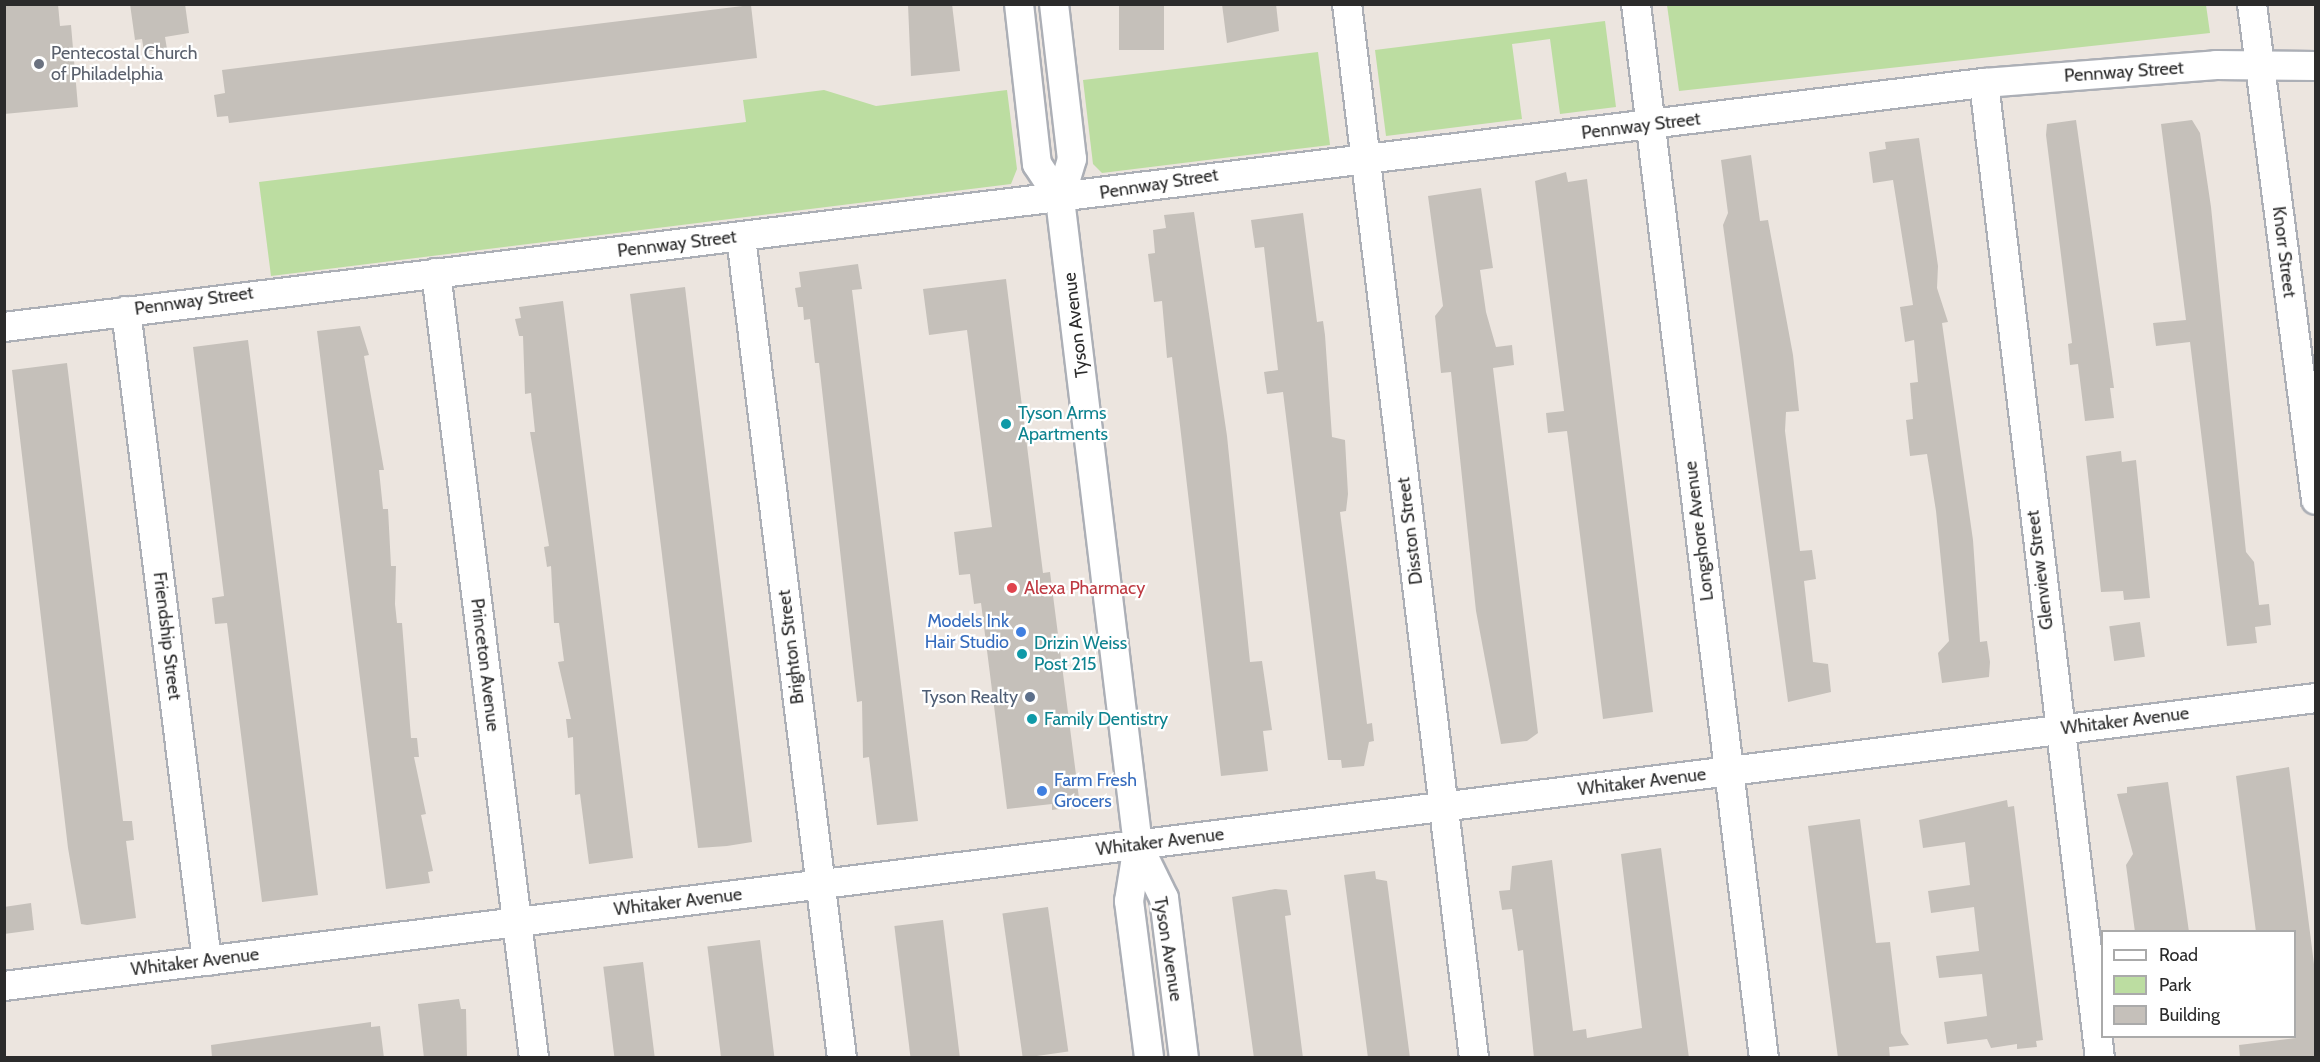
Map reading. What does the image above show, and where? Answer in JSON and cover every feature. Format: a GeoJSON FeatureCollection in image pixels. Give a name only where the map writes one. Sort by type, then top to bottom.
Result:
{"type":"FeatureCollection","features":[{"type":"Feature","properties":{"kind":"street","name":"Tyson Avenue"},"geometry":{"type":"LineString","coordinates":[[1019,4],[1037,164],[1060,199]]}},
{"type":"Feature","properties":{"kind":"street","name":"Tyson Avenue"},"geometry":{"type":"LineString","coordinates":[[1054,4],[1072,159],[1060,199],[1138,845],[1130,901],[1149,1058]]}},
{"type":"Feature","properties":{"kind":"street","name":"Disston Street"},"geometry":{"type":"LineString","coordinates":[[1347,4],[1474,1058]]}},
{"type":"Feature","properties":{"kind":"street","name":"Longshore Avenue"},"geometry":{"type":"LineString","coordinates":[[1636,4],[1764,1058]]}},
{"type":"Feature","properties":{"kind":"street","name":"Knorr Street"},"geometry":{"type":"LineString","coordinates":[[2252,4],[2316,500]]}},
{"type":"Feature","properties":{"kind":"street","name":"Pennway Street"},"geometry":{"type":"LineString","coordinates":[[4,327],[1060,199],[1364,156],[1651,125],[1984,83],[2216,65],[2260,69],[2316,66]]}},
{"type":"Feature","properties":{"kind":"street","name":"Glenview Street"},"geometry":{"type":"LineString","coordinates":[[1984,83],[2058,730],[2100,1058]]}},
{"type":"Feature","properties":{"kind":"street","name":"Brighton Street"},"geometry":{"type":"LineString","coordinates":[[741,237],[842,1058]]}},
{"type":"Feature","properties":{"kind":"street","name":"Princeton Avenue"},"geometry":{"type":"LineString","coordinates":[[436,273],[534,1058]]}},
{"type":"Feature","properties":{"kind":"street","name":"Friendship Street"},"geometry":{"type":"LineString","coordinates":[[126,311],[207,961]]}},
{"type":"Feature","properties":{"kind":"street","name":"Whitaker Avenue"},"geometry":{"type":"LineString","coordinates":[[4,986],[2316,698]]}},
{"type":"Feature","properties":{"kind":"street","name":"Tyson Avenue"},"geometry":{"type":"LineString","coordinates":[[1138,845],[1164,898],[1184,1058]]}},
{"type":"Feature","properties":{"kind":"green space"},"geometry":{"type":"Polygon","coordinates":[[[1667,5],[2206,5],[2210,33],[1679,91],[1667,5]]]}},
{"type":"Feature","properties":{"kind":"green space"},"geometry":{"type":"Polygon","coordinates":[[[1605,21],[1616,107],[1560,114],[1550,39],[1512,44],[1522,119],[1386,136],[1375,50],[1605,21]]]}},
{"type":"Feature","properties":{"kind":"green space"},"geometry":{"type":"Polygon","coordinates":[[[1318,52],[1330,145],[1102,173],[1093,164],[1083,80],[1318,52]]]}},
{"type":"Feature","properties":{"kind":"green space"},"geometry":{"type":"Polygon","coordinates":[[[824,90],[876,106],[1007,90],[1017,169],[1011,184],[271,276],[259,182],[746,122],[743,100],[824,90]]]}},
{"type":"Feature","properties":{"kind":"building","name":"Pentecostal Church of Philadelphia"},"geometry":{"type":"Polygon","coordinates":[[[4,4],[58,4],[60,26],[71,25],[78,107],[4,114],[4,4]]]}},
{"type":"Feature","properties":{"kind":"building"},"geometry":{"type":"Polygon","coordinates":[[[130,4],[185,4],[189,33],[165,37],[167,49],[144,52],[142,39],[135,40],[130,4]]]}},
{"type":"Feature","properties":{"kind":"building"},"geometry":{"type":"Polygon","coordinates":[[[908,4],[952,4],[960,71],[911,76],[908,4]]]}},
{"type":"Feature","properties":{"kind":"building"},"geometry":{"type":"Polygon","coordinates":[[[1119,4],[1164,4],[1164,50],[1119,50],[1119,4]]]}},
{"type":"Feature","properties":{"kind":"building"},"geometry":{"type":"Polygon","coordinates":[[[1222,4],[1276,4],[1279,31],[1227,43],[1222,4]]]}},
{"type":"Feature","properties":{"kind":"building"},"geometry":{"type":"Polygon","coordinates":[[[751,5],[757,58],[229,123],[228,116],[217,117],[214,95],[225,93],[222,70],[751,5]]]}},
{"type":"Feature","properties":{"kind":"building"},"geometry":{"type":"Polygon","coordinates":[[[2076,120],[2114,388],[2110,388],[2114,418],[2085,421],[2078,364],[2070,365],[2068,344],[2072,343],[2046,135],[2047,124],[2076,120]]]}},
{"type":"Feature","properties":{"kind":"building"},"geometry":{"type":"Polygon","coordinates":[[[2192,120],[2200,133],[2211,207],[2246,552],[2254,562],[2259,605],[2269,604],[2271,625],[2255,627],[2257,643],[2227,646],[2190,342],[2156,346],[2153,323],[2186,320],[2161,124],[2192,120]]]}},
{"type":"Feature","properties":{"kind":"building"},"geometry":{"type":"Polygon","coordinates":[[[1919,138],[1938,266],[1937,288],[1948,322],[1942,323],[1973,540],[1980,642],[1987,641],[1990,662],[1989,677],[1942,683],[1938,653],[1949,641],[1936,511],[1927,454],[1910,456],[1906,420],[1913,419],[1910,383],[1918,382],[1914,340],[1905,342],[1900,307],[1913,305],[1893,180],[1873,183],[1869,152],[1886,149],[1885,142],[1919,138]]]}},
{"type":"Feature","properties":{"kind":"building"},"geometry":{"type":"Polygon","coordinates":[[[1751,155],[1760,221],[1768,220],[1793,355],[1799,411],[1786,412],[1785,431],[1800,551],[1812,550],[1816,579],[1804,581],[1813,662],[1828,664],[1831,692],[1788,702],[1723,225],[1728,213],[1721,160],[1751,155]]]}},
{"type":"Feature","properties":{"kind":"building"},"geometry":{"type":"Polygon","coordinates":[[[1566,172],[1568,182],[1587,179],[1653,712],[1603,719],[1567,431],[1548,433],[1546,413],[1564,411],[1535,181],[1566,172]]]}},
{"type":"Feature","properties":{"kind":"building"},"geometry":{"type":"Polygon","coordinates":[[[1481,188],[1493,268],[1480,270],[1486,312],[1496,347],[1512,345],[1514,365],[1493,368],[1538,733],[1527,741],[1501,744],[1476,611],[1451,372],[1441,373],[1435,316],[1443,306],[1428,196],[1481,188]]]}},
{"type":"Feature","properties":{"kind":"building"},"geometry":{"type":"Polygon","coordinates":[[[1194,212],[1227,436],[1250,662],[1262,661],[1272,730],[1263,731],[1268,771],[1221,776],[1172,357],[1167,358],[1162,301],[1154,302],[1148,254],[1155,253],[1153,230],[1166,228],[1164,215],[1194,212]]]}},
{"type":"Feature","properties":{"kind":"building"},"geometry":{"type":"Polygon","coordinates":[[[1303,213],[1317,322],[1323,321],[1325,335],[1332,437],[1345,440],[1348,494],[1346,511],[1340,512],[1367,724],[1372,723],[1374,741],[1369,742],[1364,766],[1342,768],[1341,760],[1328,760],[1283,392],[1267,394],[1264,372],[1278,370],[1264,247],[1255,248],[1251,220],[1303,213]]]}},
{"type":"Feature","properties":{"kind":"building"},"geometry":{"type":"Polygon","coordinates":[[[858,264],[862,289],[852,290],[918,821],[877,825],[869,757],[863,758],[862,701],[857,702],[819,363],[815,363],[810,319],[804,320],[803,307],[798,307],[795,288],[801,287],[799,272],[858,264]]]}},
{"type":"Feature","properties":{"kind":"building"},"geometry":{"type":"Polygon","coordinates":[[[1006,279],[1043,573],[1050,572],[1080,806],[1052,810],[1052,804],[1007,809],[981,603],[974,604],[970,574],[959,575],[954,532],[992,527],[967,330],[929,335],[923,289],[1006,279]]]}},
{"type":"Feature","properties":{"kind":"building"},"geometry":{"type":"Polygon","coordinates":[[[685,287],[752,842],[698,848],[630,294],[685,287]]]}},
{"type":"Feature","properties":{"kind":"building"},"geometry":{"type":"Polygon","coordinates":[[[563,301],[633,858],[589,864],[580,794],[575,795],[573,737],[568,738],[566,719],[571,719],[558,662],[564,661],[559,623],[554,623],[551,566],[547,567],[544,547],[549,546],[530,432],[535,432],[531,393],[525,394],[523,336],[519,336],[515,319],[521,318],[519,307],[563,301]]]}},
{"type":"Feature","properties":{"kind":"building"},"geometry":{"type":"Polygon","coordinates":[[[360,326],[369,355],[364,356],[384,470],[379,470],[383,509],[388,509],[391,566],[396,566],[395,604],[397,623],[402,623],[411,738],[417,738],[419,757],[414,757],[426,814],[421,815],[433,871],[428,872],[430,883],[386,889],[317,331],[360,326]]]}},
{"type":"Feature","properties":{"kind":"building"},"geometry":{"type":"Polygon","coordinates":[[[248,340],[318,895],[262,902],[227,623],[215,624],[212,598],[224,596],[193,347],[248,340]]]}},
{"type":"Feature","properties":{"kind":"building"},"geometry":{"type":"Polygon","coordinates":[[[67,363],[123,821],[132,821],[134,840],[126,841],[136,918],[87,925],[81,924],[68,848],[12,370],[67,363]]]}},
{"type":"Feature","properties":{"kind":"building"},"geometry":{"type":"Polygon","coordinates":[[[2121,451],[2122,462],[2136,460],[2150,598],[2124,600],[2123,591],[2101,592],[2086,456],[2121,451]]]}},
{"type":"Feature","properties":{"kind":"building"},"geometry":{"type":"Polygon","coordinates":[[[2140,622],[2145,657],[2114,661],[2109,626],[2140,622]]]}},
{"type":"Feature","properties":{"kind":"building"},"geometry":{"type":"Polygon","coordinates":[[[2289,767],[2316,980],[2316,1058],[2240,1058],[2239,1045],[2296,1038],[2296,930],[2256,930],[2236,776],[2289,767]]]}},
{"type":"Feature","properties":{"kind":"building"},"geometry":{"type":"Polygon","coordinates":[[[2168,782],[2189,930],[2135,930],[2126,865],[2133,854],[2117,794],[2127,793],[2127,787],[2168,782]]]}},
{"type":"Feature","properties":{"kind":"building"},"geometry":{"type":"Polygon","coordinates":[[[2007,800],[2008,807],[2014,806],[2043,1040],[2036,1041],[2037,1047],[2017,1049],[2017,1044],[1991,1048],[1987,1039],[1947,1044],[1944,1022],[1987,1016],[1982,974],[1939,978],[1936,956],[1979,951],[1974,907],[1931,913],[1928,891],[1970,885],[1965,842],[1923,848],[1919,820],[2007,800]]]}},
{"type":"Feature","properties":{"kind":"building"},"geometry":{"type":"Polygon","coordinates":[[[1860,819],[1876,943],[1890,942],[1901,1033],[1909,1045],[1889,1047],[1890,1058],[1838,1058],[1808,826],[1860,819]]]}},
{"type":"Feature","properties":{"kind":"building"},"geometry":{"type":"Polygon","coordinates":[[[1661,848],[1689,1058],[1534,1058],[1523,950],[1518,951],[1512,909],[1502,910],[1499,891],[1510,890],[1512,866],[1552,860],[1573,1031],[1586,1029],[1587,1038],[1642,1028],[1621,854],[1661,848]]]}},
{"type":"Feature","properties":{"kind":"building"},"geometry":{"type":"Polygon","coordinates":[[[1375,871],[1376,879],[1387,881],[1410,1058],[1368,1058],[1344,875],[1375,871]]]}},
{"type":"Feature","properties":{"kind":"building"},"geometry":{"type":"Polygon","coordinates":[[[1275,889],[1287,890],[1291,915],[1285,916],[1303,1058],[1254,1058],[1232,897],[1275,889]]]}},
{"type":"Feature","properties":{"kind":"building"},"geometry":{"type":"Polygon","coordinates":[[[31,903],[34,930],[4,934],[4,907],[31,903]]]}},
{"type":"Feature","properties":{"kind":"building"},"geometry":{"type":"Polygon","coordinates":[[[1048,907],[1068,1052],[1023,1058],[1002,913],[1048,907]]]}},
{"type":"Feature","properties":{"kind":"building"},"geometry":{"type":"Polygon","coordinates":[[[943,920],[960,1058],[911,1058],[894,926],[943,920]]]}},
{"type":"Feature","properties":{"kind":"building"},"geometry":{"type":"Polygon","coordinates":[[[760,940],[774,1058],[721,1058],[707,946],[760,940]]]}},
{"type":"Feature","properties":{"kind":"building"},"geometry":{"type":"Polygon","coordinates":[[[643,962],[655,1058],[614,1058],[603,967],[643,962]]]}},
{"type":"Feature","properties":{"kind":"building"},"geometry":{"type":"Polygon","coordinates":[[[459,999],[461,1009],[466,1009],[467,1058],[424,1058],[418,1004],[459,999]]]}},
{"type":"Feature","properties":{"kind":"building"},"geometry":{"type":"Polygon","coordinates":[[[371,1022],[371,1027],[380,1026],[384,1058],[212,1058],[211,1045],[371,1022]]]}},
{"type":"Feature","properties":{"kind":"place","name":"Pentecostal Church of Philadelphia"},"geometry":{"type":"Point","coordinates":[39,64]}},
{"type":"Feature","properties":{"kind":"place","name":"Tyson Arms Apartments"},"geometry":{"type":"Point","coordinates":[1006,424]}},
{"type":"Feature","properties":{"kind":"place","name":"Alexa Pharmacy"},"geometry":{"type":"Point","coordinates":[1012,588]}},
{"type":"Feature","properties":{"kind":"place","name":"Models Ink Hair Studio"},"geometry":{"type":"Point","coordinates":[1021,632]}},
{"type":"Feature","properties":{"kind":"place","name":"Drizin Weiss Post 215"},"geometry":{"type":"Point","coordinates":[1022,654]}},
{"type":"Feature","properties":{"kind":"place","name":"Tyson Realty"},"geometry":{"type":"Point","coordinates":[1030,697]}},
{"type":"Feature","properties":{"kind":"place","name":"Family Dentistry"},"geometry":{"type":"Point","coordinates":[1032,719]}},
{"type":"Feature","properties":{"kind":"place","name":"Farm Fresh Grocers"},"geometry":{"type":"Point","coordinates":[1042,791]}}]}
